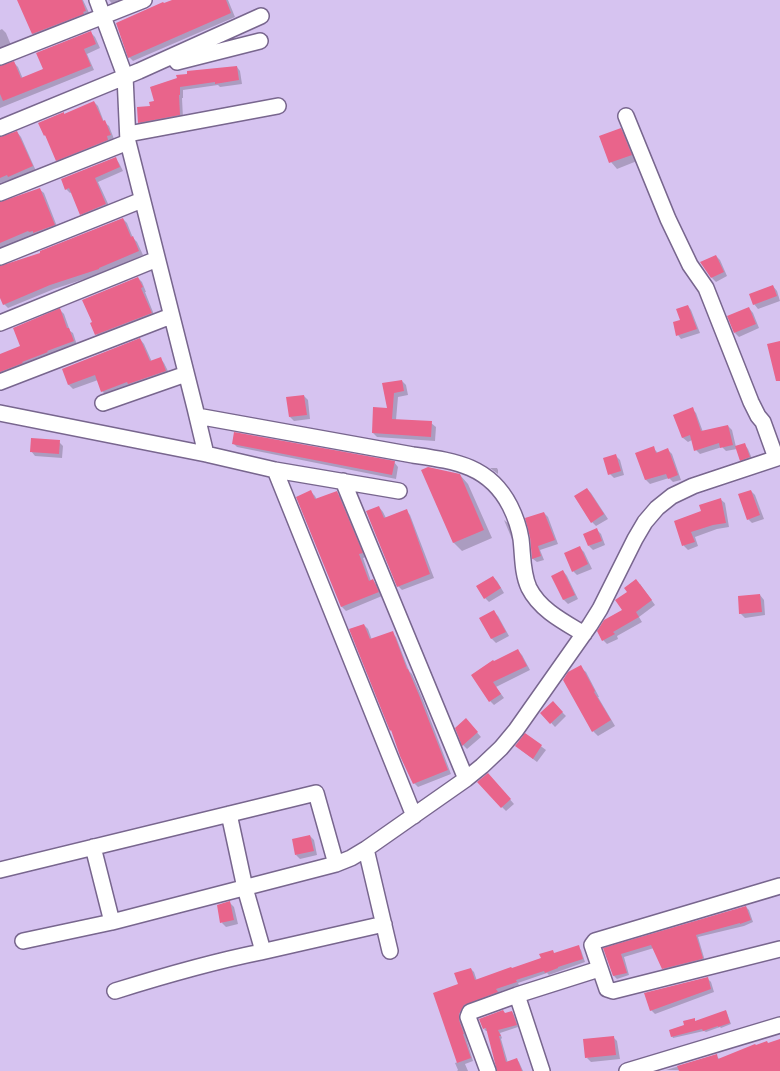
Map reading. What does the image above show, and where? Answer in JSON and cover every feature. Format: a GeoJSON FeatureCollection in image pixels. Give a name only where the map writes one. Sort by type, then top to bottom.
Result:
{"type":"FeatureCollection","features":[{"type":"Feature","properties":{"kind":"street"},"geometry":{"type":"LineString","coordinates":[[97,0],[125,76],[128,138],[206,454]]}},
{"type":"Feature","properties":{"kind":"street"},"geometry":{"type":"LineString","coordinates":[[0,57],[144,0]]}},
{"type":"Feature","properties":{"kind":"street"},"geometry":{"type":"LineString","coordinates":[[0,128],[139,71],[261,16]]}},
{"type":"Feature","properties":{"kind":"street"},"geometry":{"type":"LineString","coordinates":[[139,71],[260,41]]}},
{"type":"Feature","properties":{"kind":"street"},"geometry":{"type":"LineString","coordinates":[[0,193],[128,138],[278,106]]}},
{"type":"Feature","properties":{"kind":"street"},"geometry":{"type":"LineString","coordinates":[[23,941],[112,922],[336,864],[366,849],[466,779],[501,748],[516,730],[584,634],[600,609],[635,539],[645,522],[658,508],[672,496],[693,486],[778,457],[763,422],[751,402],[706,288],[690,265],[668,219],[626,116]]}},
{"type":"Feature","properties":{"kind":"street"},"geometry":{"type":"LineString","coordinates":[[0,257],[142,200]]}},
{"type":"Feature","properties":{"kind":"street"},"geometry":{"type":"LineString","coordinates":[[0,323],[157,259]]}},
{"type":"Feature","properties":{"kind":"street"},"geometry":{"type":"LineString","coordinates":[[0,382],[171,316]]}},
{"type":"Feature","properties":{"kind":"street"},"geometry":{"type":"LineString","coordinates":[[103,403],[186,374]]}},
{"type":"Feature","properties":{"kind":"street"},"geometry":{"type":"LineString","coordinates":[[0,413],[206,454],[275,470],[399,491]]}},
{"type":"Feature","properties":{"kind":"street"},"geometry":{"type":"LineString","coordinates":[[197,416],[446,460],[479,472],[503,494],[518,524],[525,574],[528,586],[534,596],[542,606],[584,634]]}},
{"type":"Feature","properties":{"kind":"street"},"geometry":{"type":"LineString","coordinates":[[275,470],[414,816]]}},
{"type":"Feature","properties":{"kind":"street"},"geometry":{"type":"LineString","coordinates":[[343,481],[466,779]]}},
{"type":"Feature","properties":{"kind":"street"},"geometry":{"type":"LineString","coordinates":[[0,870],[316,793],[336,864]]}},
{"type":"Feature","properties":{"kind":"street"},"geometry":{"type":"LineString","coordinates":[[229,814],[245,888],[261,944],[261,952]]}},
{"type":"Feature","properties":{"kind":"street"},"geometry":{"type":"LineString","coordinates":[[93,847],[112,922]]}},
{"type":"Feature","properties":{"kind":"street"},"geometry":{"type":"LineString","coordinates":[[366,849],[390,951]]}},
{"type":"Feature","properties":{"kind":"street"},"geometry":{"type":"LineString","coordinates":[[780,886],[596,941],[592,945],[607,989],[616,991],[780,949]]}},
{"type":"Feature","properties":{"kind":"street"},"geometry":{"type":"LineString","coordinates":[[115,990],[233,957],[384,924]]}},
{"type":"Feature","properties":{"kind":"street"},"geometry":{"type":"LineString","coordinates":[[488,1071],[468,1017],[470,1012],[599,969]]}},
{"type":"Feature","properties":{"kind":"street"},"geometry":{"type":"LineString","coordinates":[[517,995],[542,1071]]}},
{"type":"Feature","properties":{"kind":"street"},"geometry":{"type":"LineString","coordinates":[[628,1071],[780,1025]]}},
{"type":"Feature","properties":{"kind":"building"},"geometry":{"type":"Polygon","coordinates":[[[17,0],[82,0],[86,11],[83,12],[84,14],[32,34],[17,0]]]}},
{"type":"Feature","properties":{"kind":"building"},"geometry":{"type":"Polygon","coordinates":[[[172,0],[226,0],[231,13],[128,58],[116,23],[163,2],[172,0]]]}},
{"type":"Feature","properties":{"kind":"building"},"geometry":{"type":"Polygon","coordinates":[[[91,31],[96,44],[84,49],[91,66],[3,101],[0,94],[0,66],[14,61],[21,78],[43,69],[36,53],[91,31]]]}},
{"type":"Feature","properties":{"kind":"building"},"geometry":{"type":"Polygon","coordinates":[[[237,66],[239,80],[180,87],[180,115],[138,123],[137,107],[150,106],[149,102],[154,101],[150,87],[177,78],[176,75],[187,74],[187,71],[237,66]]]}},
{"type":"Feature","properties":{"kind":"building"},"geometry":{"type":"Polygon","coordinates":[[[94,101],[111,135],[107,136],[108,140],[56,161],[38,123],[94,101]]]}},
{"type":"Feature","properties":{"kind":"building"},"geometry":{"type":"Polygon","coordinates":[[[621,128],[632,155],[609,163],[599,136],[621,128]]]}},
{"type":"Feature","properties":{"kind":"building"},"geometry":{"type":"Polygon","coordinates":[[[17,131],[33,166],[8,177],[7,175],[0,178],[0,137],[17,131]]]}},
{"type":"Feature","properties":{"kind":"building"},"geometry":{"type":"Polygon","coordinates":[[[116,157],[120,167],[95,178],[106,204],[80,215],[69,188],[65,190],[61,179],[116,157]]]}},
{"type":"Feature","properties":{"kind":"building"},"geometry":{"type":"Polygon","coordinates":[[[40,188],[55,225],[33,233],[33,231],[28,231],[0,243],[0,202],[40,188]]]}},
{"type":"Feature","properties":{"kind":"building"},"geometry":{"type":"Polygon","coordinates":[[[123,218],[139,251],[99,269],[50,285],[3,305],[0,298],[0,266],[40,253],[40,251],[123,218]]]}},
{"type":"Feature","properties":{"kind":"building"},"geometry":{"type":"Polygon","coordinates":[[[716,255],[724,272],[711,278],[700,262],[716,255]]]}},
{"type":"Feature","properties":{"kind":"building"},"geometry":{"type":"Polygon","coordinates":[[[138,277],[152,313],[95,335],[90,323],[92,322],[82,300],[138,277]]]}},
{"type":"Feature","properties":{"kind":"building"},"geometry":{"type":"Polygon","coordinates":[[[773,285],[777,296],[753,305],[749,294],[773,285]]]}},
{"type":"Feature","properties":{"kind":"building"},"geometry":{"type":"Polygon","coordinates":[[[688,305],[697,329],[676,336],[673,322],[680,320],[676,309],[688,305]]]}},
{"type":"Feature","properties":{"kind":"building"},"geometry":{"type":"Polygon","coordinates":[[[749,307],[756,324],[734,333],[727,316],[749,307]]]}},
{"type":"Feature","properties":{"kind":"building"},"geometry":{"type":"Polygon","coordinates":[[[60,308],[74,341],[0,372],[0,354],[20,346],[13,328],[60,308]]]}},
{"type":"Feature","properties":{"kind":"building"},"geometry":{"type":"Polygon","coordinates":[[[140,338],[150,361],[161,357],[166,371],[128,384],[127,382],[101,392],[95,375],[68,385],[62,369],[140,338]]]}},
{"type":"Feature","properties":{"kind":"building"},"geometry":{"type":"Polygon","coordinates":[[[780,341],[780,381],[776,381],[767,344],[780,341]]]}},
{"type":"Feature","properties":{"kind":"building"},"geometry":{"type":"Polygon","coordinates":[[[402,380],[404,391],[394,393],[392,419],[432,421],[431,437],[372,433],[373,407],[387,408],[382,383],[402,380]]]}},
{"type":"Feature","properties":{"kind":"building"},"geometry":{"type":"Polygon","coordinates":[[[304,395],[307,415],[289,417],[286,397],[304,395]]]}},
{"type":"Feature","properties":{"kind":"building"},"geometry":{"type":"Polygon","coordinates":[[[693,407],[701,431],[728,425],[733,445],[720,448],[719,443],[694,451],[690,435],[682,438],[673,415],[693,407]]]}},
{"type":"Feature","properties":{"kind":"building"},"geometry":{"type":"Polygon","coordinates":[[[234,432],[395,461],[392,475],[232,444],[234,432]]]}},
{"type":"Feature","properties":{"kind":"building"},"geometry":{"type":"Polygon","coordinates":[[[31,438],[60,440],[59,454],[30,452],[31,438]]]}},
{"type":"Feature","properties":{"kind":"building"},"geometry":{"type":"Polygon","coordinates":[[[745,443],[750,457],[740,461],[735,446],[745,443]]]}},
{"type":"Feature","properties":{"kind":"building"},"geometry":{"type":"Polygon","coordinates":[[[654,446],[656,453],[668,448],[678,475],[668,479],[666,474],[645,480],[635,453],[654,446]]]}},
{"type":"Feature","properties":{"kind":"building"},"geometry":{"type":"Polygon","coordinates":[[[616,454],[621,471],[608,475],[603,458],[616,454]]]}},
{"type":"Feature","properties":{"kind":"building"},"geometry":{"type":"Polygon","coordinates":[[[428,467],[460,474],[484,530],[453,543],[421,470],[428,467]]]}},
{"type":"Feature","properties":{"kind":"building"},"geometry":{"type":"Polygon","coordinates":[[[587,488],[604,514],[591,523],[574,496],[587,488]]]}},
{"type":"Feature","properties":{"kind":"building"},"geometry":{"type":"Polygon","coordinates":[[[311,490],[315,499],[337,491],[363,553],[359,554],[369,581],[373,579],[379,592],[341,607],[296,497],[311,490]]]}},
{"type":"Feature","properties":{"kind":"building"},"geometry":{"type":"Polygon","coordinates":[[[751,490],[760,515],[747,520],[738,494],[751,490]]]}},
{"type":"Feature","properties":{"kind":"building"},"geometry":{"type":"Polygon","coordinates":[[[721,498],[726,523],[691,532],[695,542],[682,546],[674,521],[701,511],[699,505],[721,498]]]}},
{"type":"Feature","properties":{"kind":"building"},"geometry":{"type":"Polygon","coordinates":[[[379,506],[384,518],[407,509],[430,574],[397,587],[366,511],[379,506]]]}},
{"type":"Feature","properties":{"kind":"building"},"geometry":{"type":"Polygon","coordinates":[[[544,512],[555,540],[538,546],[541,556],[532,559],[530,537],[525,518],[544,512]]]}},
{"type":"Feature","properties":{"kind":"building"},"geometry":{"type":"Polygon","coordinates":[[[597,528],[602,541],[588,546],[583,534],[597,528]]]}},
{"type":"Feature","properties":{"kind":"building"},"geometry":{"type":"Polygon","coordinates":[[[580,546],[588,564],[572,572],[564,553],[580,546]]]}},
{"type":"Feature","properties":{"kind":"building"},"geometry":{"type":"Polygon","coordinates":[[[563,570],[575,595],[563,600],[551,576],[563,570]]]}},
{"type":"Feature","properties":{"kind":"building"},"geometry":{"type":"Polygon","coordinates":[[[493,576],[501,588],[484,599],[476,586],[493,576]]]}},
{"type":"Feature","properties":{"kind":"building"},"geometry":{"type":"Polygon","coordinates":[[[636,579],[652,600],[636,612],[639,617],[613,632],[615,634],[602,641],[597,631],[604,620],[622,610],[615,600],[627,592],[624,588],[636,579]]]}},
{"type":"Feature","properties":{"kind":"building"},"geometry":{"type":"Polygon","coordinates":[[[760,594],[762,612],[739,614],[738,596],[760,594]]]}},
{"type":"Feature","properties":{"kind":"building"},"geometry":{"type":"Polygon","coordinates":[[[494,610],[506,632],[491,639],[479,618],[494,610]]]}},
{"type":"Feature","properties":{"kind":"building"},"geometry":{"type":"Polygon","coordinates":[[[364,624],[370,639],[393,631],[448,770],[413,784],[349,629],[364,624]]]}},
{"type":"Feature","properties":{"kind":"building"},"geometry":{"type":"Polygon","coordinates":[[[518,649],[527,666],[493,682],[501,694],[489,702],[471,675],[493,660],[518,649]]]}},
{"type":"Feature","properties":{"kind":"building"},"geometry":{"type":"Polygon","coordinates":[[[581,665],[594,692],[611,720],[592,732],[563,680],[568,672],[581,665]]]}},
{"type":"Feature","properties":{"kind":"building"},"geometry":{"type":"Polygon","coordinates":[[[553,701],[563,712],[550,724],[540,713],[553,701]]]}},
{"type":"Feature","properties":{"kind":"building"},"geometry":{"type":"Polygon","coordinates":[[[466,718],[478,732],[462,746],[455,728],[466,718]]]}},
{"type":"Feature","properties":{"kind":"building"},"geometry":{"type":"Polygon","coordinates":[[[525,733],[542,745],[533,759],[515,746],[525,733]]]}},
{"type":"Feature","properties":{"kind":"building"},"geometry":{"type":"Polygon","coordinates":[[[488,773],[511,799],[501,808],[477,782],[488,773]]]}},
{"type":"Feature","properties":{"kind":"building"},"geometry":{"type":"Polygon","coordinates":[[[310,835],[314,851],[295,855],[292,839],[310,835]]]}},
{"type":"Feature","properties":{"kind":"building"},"geometry":{"type":"Polygon","coordinates":[[[230,901],[234,920],[220,923],[217,905],[230,901]]]}},
{"type":"Feature","properties":{"kind":"building"},"geometry":{"type":"Polygon","coordinates":[[[746,906],[751,920],[696,935],[702,959],[662,969],[651,945],[621,954],[627,973],[613,976],[603,948],[746,906]]]}},
{"type":"Feature","properties":{"kind":"building"},"geometry":{"type":"Polygon","coordinates":[[[579,945],[583,959],[545,973],[544,971],[516,980],[517,982],[496,989],[498,992],[464,1005],[459,1014],[459,1020],[471,1058],[457,1063],[433,993],[458,984],[454,973],[471,968],[475,980],[541,958],[539,954],[553,950],[554,953],[579,945]]]}},
{"type":"Feature","properties":{"kind":"building"},"geometry":{"type":"Polygon","coordinates":[[[708,977],[711,989],[650,1011],[644,993],[708,977]]]}},
{"type":"Feature","properties":{"kind":"building"},"geometry":{"type":"Polygon","coordinates":[[[503,1010],[505,1013],[512,1011],[517,1025],[498,1030],[506,1062],[517,1058],[522,1071],[497,1071],[486,1028],[483,1029],[479,1019],[503,1010]]]}},
{"type":"Feature","properties":{"kind":"building"},"geometry":{"type":"Polygon","coordinates":[[[726,1010],[730,1023],[703,1031],[702,1029],[671,1037],[669,1030],[684,1025],[683,1021],[695,1018],[695,1021],[726,1010]]]}},
{"type":"Feature","properties":{"kind":"building"},"geometry":{"type":"Polygon","coordinates":[[[614,1036],[616,1055],[585,1058],[583,1039],[614,1036]]]}},
{"type":"Feature","properties":{"kind":"building"},"geometry":{"type":"Polygon","coordinates":[[[780,1039],[780,1071],[679,1071],[677,1066],[717,1054],[718,1059],[755,1044],[767,1041],[768,1043],[780,1039]]]}}]}
